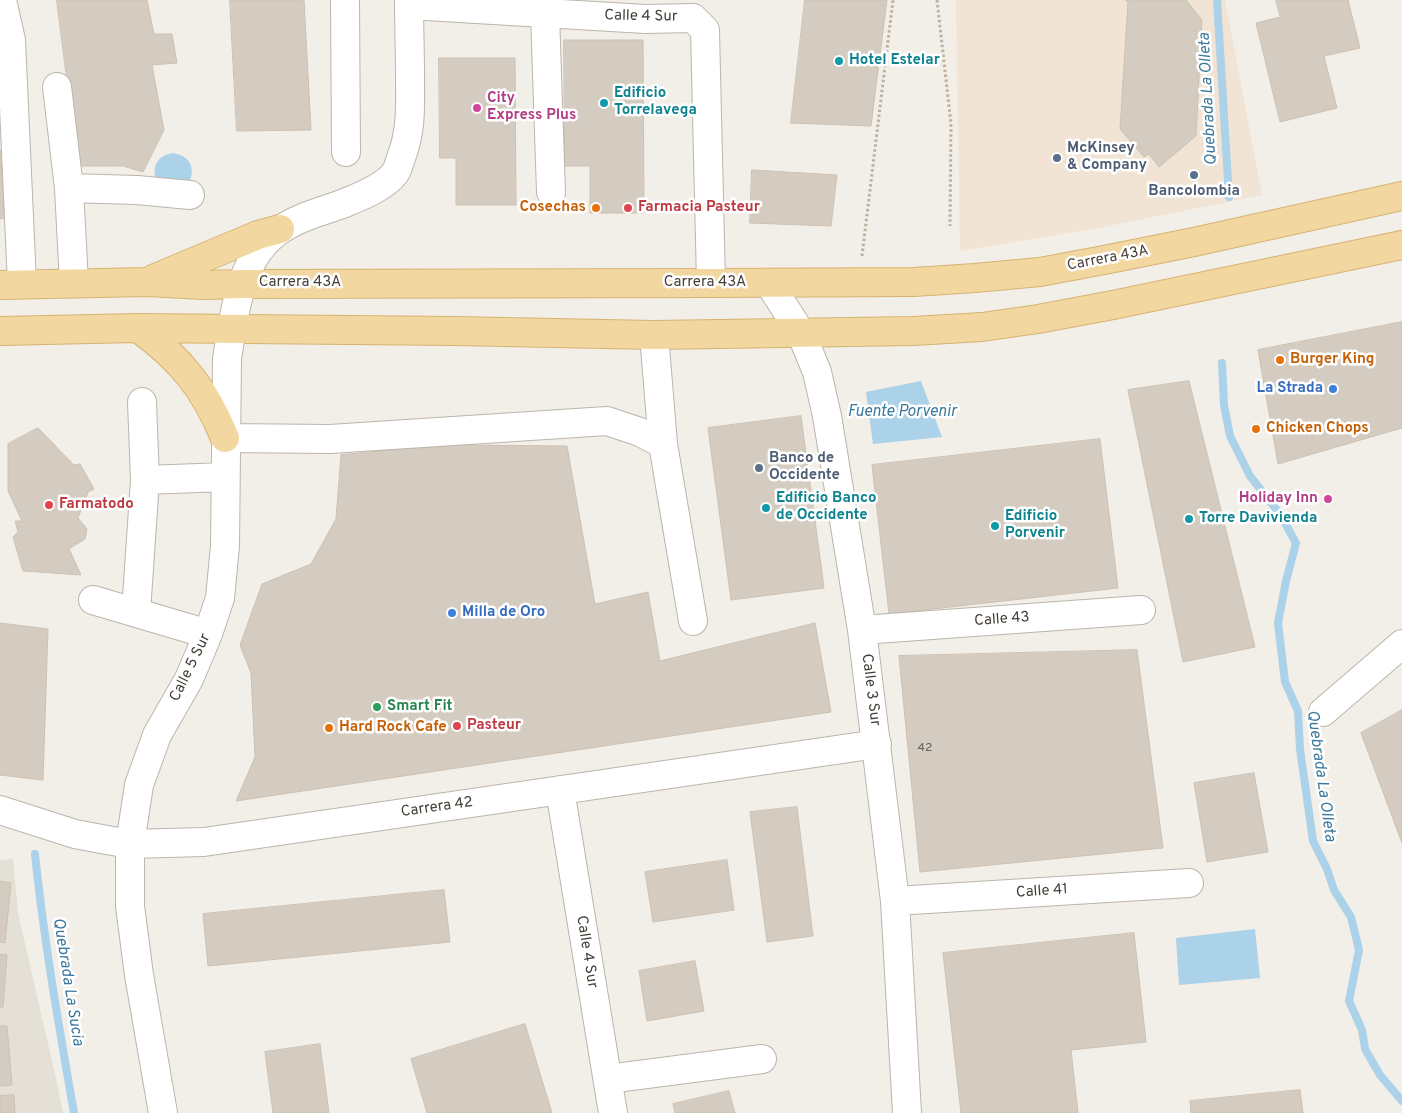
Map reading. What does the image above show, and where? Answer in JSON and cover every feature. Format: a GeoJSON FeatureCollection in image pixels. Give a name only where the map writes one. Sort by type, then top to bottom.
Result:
{"type":"FeatureCollection","features":[{"type":"Feature","properties":{"kind":"main road","name":"Carrera 43A"},"geometry":{"type":"LineString","coordinates":[[11,285],[147,282],[204,285],[914,282],[1040,272],[1185,244],[1402,196]]}},
{"type":"Feature","properties":{"kind":"main road"},"geometry":{"type":"LineString","coordinates":[[147,282],[258,236],[280,230]]}},
{"type":"Feature","properties":{"kind":"main road"},"geometry":{"type":"LineString","coordinates":[[0,330],[138,328],[654,335],[913,331],[982,327],[1113,305],[1402,245]]}},
{"type":"Feature","properties":{"kind":"main road"},"geometry":{"type":"LineString","coordinates":[[138,328],[163,347],[191,376],[216,416],[225,438]]}},
{"type":"Feature","properties":{"kind":"street"},"geometry":{"type":"LineString","coordinates":[[2,0],[11,40],[11,285]]}},
{"type":"Feature","properties":{"kind":"street"},"geometry":{"type":"LineString","coordinates":[[345,0],[346,152]]}},
{"type":"Feature","properties":{"kind":"street","name":"Calle 4 Sur"},"geometry":{"type":"LineString","coordinates":[[280,230],[305,217],[363,196],[379,187],[395,173],[404,150],[410,124],[409,3],[545,14],[645,19],[693,14],[705,30],[711,283]]}},
{"type":"Feature","properties":{"kind":"street"},"geometry":{"type":"LineString","coordinates":[[545,14],[551,192]]}},
{"type":"Feature","properties":{"kind":"street"},"geometry":{"type":"LineString","coordinates":[[57,87],[69,188],[74,283]]}},
{"type":"Feature","properties":{"kind":"street"},"geometry":{"type":"LineString","coordinates":[[69,188],[137,190],[190,195]]}},
{"type":"Feature","properties":{"kind":"street","name":"Calle 5 Sur"},"geometry":{"type":"LineString","coordinates":[[163,1113],[139,975],[130,906],[130,844],[139,785],[157,735],[189,679],[208,634],[220,598],[225,546],[227,359],[242,284],[252,261],[264,243],[280,230]]}},
{"type":"Feature","properties":{"kind":"street","name":"Calle 3 Sur"},"geometry":{"type":"LineString","coordinates":[[769,283],[801,333],[817,372],[827,416],[862,630],[877,744],[895,901],[907,1113]]}},
{"type":"Feature","properties":{"kind":"street"},"geometry":{"type":"LineString","coordinates":[[654,335],[663,444],[693,621]]}},
{"type":"Feature","properties":{"kind":"street"},"geometry":{"type":"LineString","coordinates":[[136,612],[145,480],[142,402]]}},
{"type":"Feature","properties":{"kind":"street"},"geometry":{"type":"LineString","coordinates":[[225,438],[330,439],[607,421],[640,432],[663,444]]}},
{"type":"Feature","properties":{"kind":"street"},"geometry":{"type":"LineString","coordinates":[[145,480],[225,477]]}},
{"type":"Feature","properties":{"kind":"street"},"geometry":{"type":"LineString","coordinates":[[94,600],[208,634]]}},
{"type":"Feature","properties":{"kind":"street","name":"Calle 43"},"geometry":{"type":"LineString","coordinates":[[862,630],[1141,610]]}},
{"type":"Feature","properties":{"kind":"street"},"geometry":{"type":"LineString","coordinates":[[1323,712],[1402,644]]}},
{"type":"Feature","properties":{"kind":"street","name":"Carrera 42"},"geometry":{"type":"LineString","coordinates":[[0,810],[75,834],[130,844],[204,842],[877,744]]}},
{"type":"Feature","properties":{"kind":"street","name":"Calle 4 Sur"},"geometry":{"type":"LineString","coordinates":[[560,790],[613,1113]]}},
{"type":"Feature","properties":{"kind":"street","name":"Calle 41"},"geometry":{"type":"LineString","coordinates":[[895,901],[1189,882]]}},
{"type":"Feature","properties":{"kind":"street"},"geometry":{"type":"LineString","coordinates":[[608,1079],[762,1059]]}},
{"type":"Feature","properties":{"kind":"path"},"geometry":{"type":"LineString","coordinates":[[862,257],[893,0]]}},
{"type":"Feature","properties":{"kind":"path"},"geometry":{"type":"LineString","coordinates":[[937,0],[951,124],[950,226]]}},
{"type":"Feature","properties":{"kind":"shaded area"},"geometry":{"type":"Polygon","coordinates":[[[956,0],[1225,0],[1262,195],[1093,229],[960,251],[956,0]]]}},
{"type":"Feature","properties":{"kind":"shaded area"},"geometry":{"type":"Polygon","coordinates":[[[13,859],[18,913],[63,1113],[0,1113],[0,860],[13,859]]]}},
{"type":"Feature","properties":{"kind":"water"},"geometry":{"type":"Polygon","coordinates":[[[172,153],[183,157],[190,164],[192,173],[188,184],[156,181],[155,166],[157,162],[167,154],[172,153]]]}},
{"type":"Feature","properties":{"kind":"water","name":"Fuente Porvenir"},"geometry":{"type":"Polygon","coordinates":[[[921,381],[942,437],[873,444],[866,392],[921,381]]]}},
{"type":"Feature","properties":{"kind":"water"},"geometry":{"type":"Polygon","coordinates":[[[1255,929],[1260,978],[1179,985],[1176,938],[1255,929]]]}},
{"type":"Feature","properties":{"kind":"building"},"geometry":{"type":"Polygon","coordinates":[[[57,0],[147,0],[154,34],[172,34],[177,63],[152,65],[164,130],[143,172],[123,166],[78,166],[57,0]]]}},
{"type":"Feature","properties":{"kind":"building"},"geometry":{"type":"Polygon","coordinates":[[[230,0],[304,0],[311,130],[237,131],[230,0]]]}},
{"type":"Feature","properties":{"kind":"building","name":"Hotel Estelar"},"geometry":{"type":"Polygon","coordinates":[[[805,0],[887,0],[871,126],[791,123],[805,0]]]}},
{"type":"Feature","properties":{"kind":"building"},"geometry":{"type":"Polygon","coordinates":[[[1126,0],[1186,0],[1202,20],[1196,136],[1159,167],[1149,154],[1144,157],[1120,129],[1128,3],[1126,0]]]}},
{"type":"Feature","properties":{"kind":"building"},"geometry":{"type":"Polygon","coordinates":[[[1276,0],[1348,0],[1360,48],[1324,56],[1337,108],[1280,122],[1256,23],[1280,17],[1276,0]]]}},
{"type":"Feature","properties":{"kind":"building","name":"Edificio Torrelavega"},"geometry":{"type":"Polygon","coordinates":[[[564,40],[643,40],[644,213],[590,213],[590,166],[565,166],[564,40]]]}},
{"type":"Feature","properties":{"kind":"building","name":"City Express Plus"},"geometry":{"type":"Polygon","coordinates":[[[439,58],[515,58],[516,205],[456,205],[456,158],[440,158],[439,58]]]}},
{"type":"Feature","properties":{"kind":"building"},"geometry":{"type":"Polygon","coordinates":[[[0,150],[5,218],[0,219],[0,150]]]}},
{"type":"Feature","properties":{"kind":"building"},"geometry":{"type":"Polygon","coordinates":[[[752,170],[837,175],[831,226],[750,223],[752,170]]]}},
{"type":"Feature","properties":{"kind":"building","name":"La Strada"},"geometry":{"type":"Polygon","coordinates":[[[1402,322],[1402,428],[1278,464],[1258,350],[1402,322]]]}},
{"type":"Feature","properties":{"kind":"building","name":"Torre Davivienda"},"geometry":{"type":"Polygon","coordinates":[[[1189,381],[1255,647],[1183,662],[1128,390],[1189,381]]]}},
{"type":"Feature","properties":{"kind":"building","name":"Edificio Banco de Occidente"},"geometry":{"type":"Polygon","coordinates":[[[801,416],[824,588],[731,600],[708,428],[801,416]]]}},
{"type":"Feature","properties":{"kind":"building","name":"Farmatodo"},"geometry":{"type":"Polygon","coordinates":[[[38,428],[74,465],[80,464],[94,489],[88,492],[78,518],[87,529],[85,539],[69,549],[81,575],[23,571],[13,537],[18,532],[15,521],[22,521],[8,491],[8,444],[38,428]]]}},
{"type":"Feature","properties":{"kind":"building","name":"Edificio Porvenir"},"geometry":{"type":"Polygon","coordinates":[[[1100,439],[1118,588],[889,614],[872,465],[1100,439]]]}},
{"type":"Feature","properties":{"kind":"building","name":"Milla de Oro"},"geometry":{"type":"Polygon","coordinates":[[[446,445],[567,446],[595,604],[648,592],[660,661],[815,623],[831,712],[236,801],[255,757],[251,673],[240,645],[262,584],[311,564],[336,519],[341,455],[446,445]]]}},
{"type":"Feature","properties":{"kind":"building"},"geometry":{"type":"Polygon","coordinates":[[[0,623],[48,629],[43,780],[0,775],[0,623]]]}},
{"type":"Feature","properties":{"kind":"building"},"geometry":{"type":"Polygon","coordinates":[[[1137,650],[1163,848],[920,872],[899,656],[1137,650]]]}},
{"type":"Feature","properties":{"kind":"building"},"geometry":{"type":"Polygon","coordinates":[[[1402,710],[1402,843],[1361,733],[1402,710]]]}},
{"type":"Feature","properties":{"kind":"building"},"geometry":{"type":"Polygon","coordinates":[[[1254,773],[1268,852],[1207,862],[1194,783],[1254,773]]]}},
{"type":"Feature","properties":{"kind":"building"},"geometry":{"type":"Polygon","coordinates":[[[797,807],[813,936],[767,942],[750,812],[797,807]]]}},
{"type":"Feature","properties":{"kind":"building"},"geometry":{"type":"Polygon","coordinates":[[[727,860],[734,910],[653,922],[645,872],[727,860]]]}},
{"type":"Feature","properties":{"kind":"building"},"geometry":{"type":"Polygon","coordinates":[[[0,881],[11,883],[5,943],[0,942],[0,881]]]}},
{"type":"Feature","properties":{"kind":"building"},"geometry":{"type":"Polygon","coordinates":[[[444,890],[450,942],[208,966],[203,914],[444,890]]]}},
{"type":"Feature","properties":{"kind":"building"},"geometry":{"type":"Polygon","coordinates":[[[1134,933],[1146,1042],[1071,1050],[1078,1113],[961,1113],[943,953],[1134,933]]]}},
{"type":"Feature","properties":{"kind":"building"},"geometry":{"type":"Polygon","coordinates":[[[0,954],[7,955],[3,1007],[0,1007],[0,954]]]}},
{"type":"Feature","properties":{"kind":"building"},"geometry":{"type":"Polygon","coordinates":[[[695,961],[704,1011],[647,1021],[639,971],[695,961]]]}},
{"type":"Feature","properties":{"kind":"building"},"geometry":{"type":"Polygon","coordinates":[[[525,1024],[552,1113],[427,1113],[411,1059],[525,1024]]]}},
{"type":"Feature","properties":{"kind":"building"},"geometry":{"type":"Polygon","coordinates":[[[0,1026],[7,1026],[12,1085],[0,1086],[0,1026]]]}},
{"type":"Feature","properties":{"kind":"building"},"geometry":{"type":"Polygon","coordinates":[[[320,1044],[329,1113],[273,1113],[265,1052],[320,1044]]]}},
{"type":"Feature","properties":{"kind":"building"},"geometry":{"type":"Polygon","coordinates":[[[1300,1090],[1303,1113],[1191,1113],[1190,1101],[1300,1090]]]}},
{"type":"Feature","properties":{"kind":"building"},"geometry":{"type":"Polygon","coordinates":[[[729,1091],[735,1113],[675,1113],[673,1104],[729,1091]]]}},
{"type":"Feature","properties":{"kind":"building"},"geometry":{"type":"Polygon","coordinates":[[[14,1095],[15,1113],[0,1113],[0,1096],[14,1095]]]}},
{"type":"Feature","properties":{"kind":"waterway","name":"Quebrada La Olleta"},"geometry":{"type":"LineString","coordinates":[[1217,0],[1229,197]]}},
{"type":"Feature","properties":{"kind":"waterway","name":"Quebrada La Olleta"},"geometry":{"type":"LineString","coordinates":[[1222,363],[1224,405],[1230,436],[1250,476],[1280,514],[1296,543],[1278,623],[1285,682],[1298,711],[1300,749],[1313,841],[1327,869],[1334,890],[1351,917],[1359,950],[1349,1001],[1362,1030],[1365,1049],[1380,1075],[1402,1101]]}},
{"type":"Feature","properties":{"kind":"waterway","name":"Quebrada La Sucia"},"geometry":{"type":"LineString","coordinates":[[35,854],[47,952],[74,1113]]}},
{"type":"Feature","properties":{"kind":"place","name":"Hotel Estelar"},"geometry":{"type":"Point","coordinates":[839,61]}},
{"type":"Feature","properties":{"kind":"place","name":"Edificio Torrelavega"},"geometry":{"type":"Point","coordinates":[604,103]}},
{"type":"Feature","properties":{"kind":"place","name":"City Express Plus"},"geometry":{"type":"Point","coordinates":[477,108]}},
{"type":"Feature","properties":{"kind":"place","name":"McKinsey & Company"},"geometry":{"type":"Point","coordinates":[1057,158]}},
{"type":"Feature","properties":{"kind":"place","name":"Bancolombia"},"geometry":{"type":"Point","coordinates":[1194,175]}},
{"type":"Feature","properties":{"kind":"place","name":"Cosechas"},"geometry":{"type":"Point","coordinates":[596,208]}},
{"type":"Feature","properties":{"kind":"place","name":"Farmacia Pasteur"},"geometry":{"type":"Point","coordinates":[628,208]}},
{"type":"Feature","properties":{"kind":"place","name":"Burger King"},"geometry":{"type":"Point","coordinates":[1280,360]}},
{"type":"Feature","properties":{"kind":"place","name":"La Strada"},"geometry":{"type":"Point","coordinates":[1333,389]}},
{"type":"Feature","properties":{"kind":"place","name":"Chicken Chops"},"geometry":{"type":"Point","coordinates":[1256,429]}},
{"type":"Feature","properties":{"kind":"place","name":"Banco de Occidente"},"geometry":{"type":"Point","coordinates":[759,468]}},
{"type":"Feature","properties":{"kind":"place","name":"Holiday Inn"},"geometry":{"type":"Point","coordinates":[1328,499]}},
{"type":"Feature","properties":{"kind":"place","name":"Farmatodo"},"geometry":{"type":"Point","coordinates":[49,505]}},
{"type":"Feature","properties":{"kind":"place","name":"Edificio Banco de Occidente"},"geometry":{"type":"Point","coordinates":[766,508]}},
{"type":"Feature","properties":{"kind":"place","name":"Torre Davivienda"},"geometry":{"type":"Point","coordinates":[1189,519]}},
{"type":"Feature","properties":{"kind":"place","name":"Edificio Porvenir"},"geometry":{"type":"Point","coordinates":[995,526]}},
{"type":"Feature","properties":{"kind":"place","name":"Milla de Oro"},"geometry":{"type":"Point","coordinates":[452,613]}},
{"type":"Feature","properties":{"kind":"place","name":"Smart Fit"},"geometry":{"type":"Point","coordinates":[377,707]}},
{"type":"Feature","properties":{"kind":"place","name":"Pasteur"},"geometry":{"type":"Point","coordinates":[457,726]}},
{"type":"Feature","properties":{"kind":"place","name":"Hard Rock Cafe"},"geometry":{"type":"Point","coordinates":[329,728]}}]}
